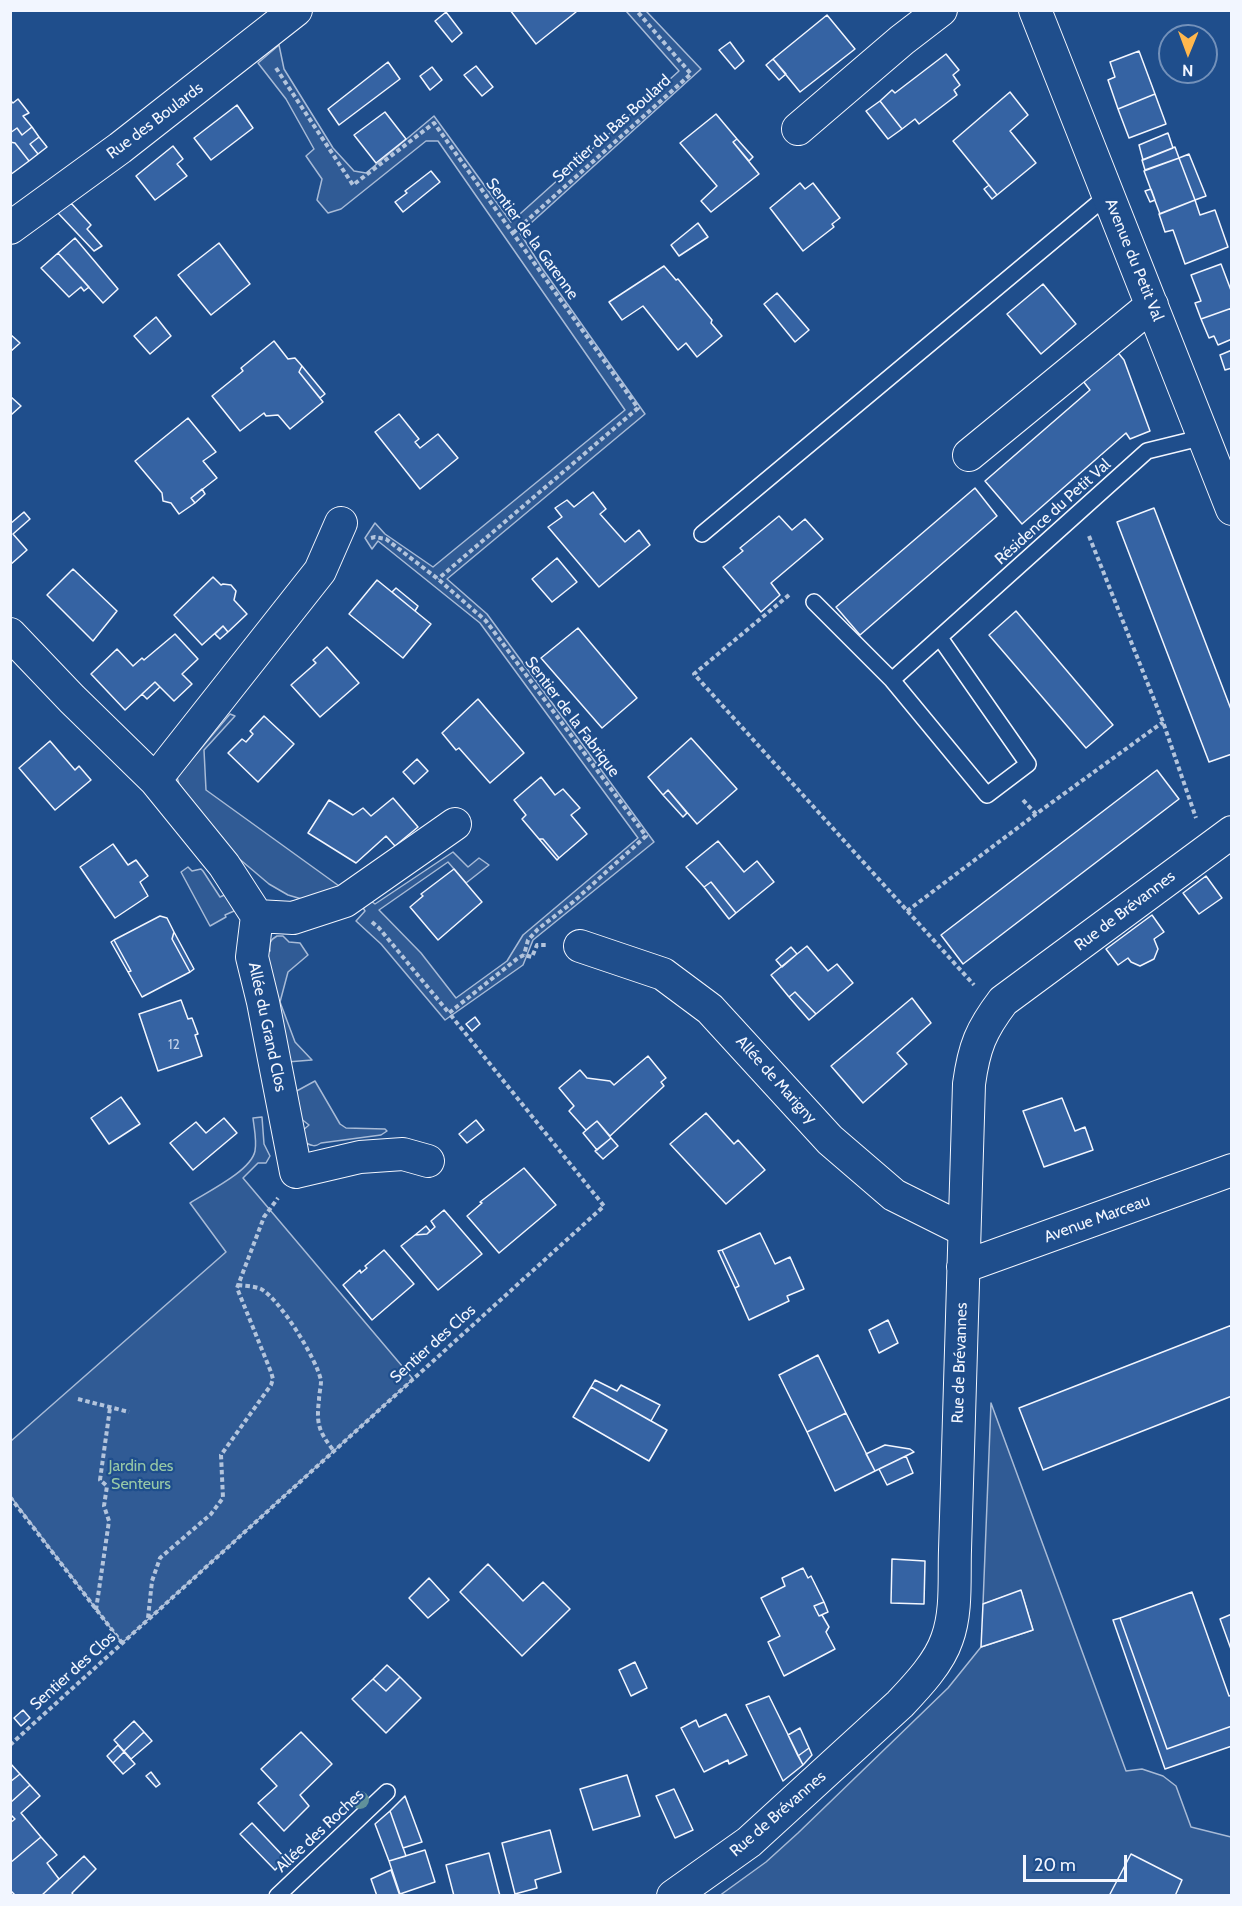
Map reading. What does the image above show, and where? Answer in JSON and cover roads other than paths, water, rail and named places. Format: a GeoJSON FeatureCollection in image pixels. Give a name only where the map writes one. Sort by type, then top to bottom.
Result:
{"type":"FeatureCollection","features":[{"type":"Feature","properties":{"kind":"street","name":"Rue des Boulards"},"geometry":{"type":"LineString","coordinates":[[10,228],[120,148],[296,10]]}},
{"type":"Feature","properties":{"kind":"street"},"geometry":{"type":"LineString","coordinates":[[798,129],[902,40],[941,10]]}},
{"type":"Feature","properties":{"kind":"street","name":"Avenue du Petit Val"},"geometry":{"type":"LineString","coordinates":[[1035,10],[1232,509]]}},
{"type":"Feature","properties":{"kind":"street"},"geometry":{"type":"LineString","coordinates":[[969,455],[1152,305]]}},
{"type":"Feature","properties":{"kind":"street"},"geometry":{"type":"LineString","coordinates":[[155,780],[320,571],[341,523]]}},
{"type":"Feature","properties":{"kind":"street"},"geometry":{"type":"LineString","coordinates":[[10,634],[72,699],[155,780],[224,865],[258,916],[292,918],[345,901],[455,824]]}},
{"type":"Feature","properties":{"kind":"street","name":"Rue de Brévannes"},"geometry":{"type":"LineString","coordinates":[[673,1896],[749,1842],[900,1704],[924,1680],[947,1640],[952,1612],[955,1550],[969,1084],[978,1040],[1003,1001],[1232,832]]}},
{"type":"Feature","properties":{"kind":"street","name":"Allée du Grand Clos"},"geometry":{"type":"LineString","coordinates":[[258,916],[252,957],[296,1172],[360,1157],[403,1154],[428,1161]]}},
{"type":"Feature","properties":{"kind":"street","name":"Allée de Marigny"},"geometry":{"type":"LineString","coordinates":[[580,946],[663,974],[710,1008],[830,1140],[894,1195],[964,1230]]}},
{"type":"Feature","properties":{"kind":"street","name":"Avenue Marceau"},"geometry":{"type":"LineString","coordinates":[[963,1267],[1232,1170]]}},
{"type":"Feature","properties":{"kind":"lane"},"geometry":{"type":"LineString","coordinates":[[702,534],[1108,195]]}},
{"type":"Feature","properties":{"kind":"lane","name":"Résidence du Petit Val"},"geometry":{"type":"LineString","coordinates":[[892,680],[1147,451],[1204,436]]}},
{"type":"Feature","properties":{"kind":"lane"},"geometry":{"type":"LineString","coordinates":[[814,602],[892,680],[987,795],[1029,764],[940,638]]}},
{"type":"Feature","properties":{"kind":"lane","name":"Allée des Roches"},"geometry":{"type":"LineString","coordinates":[[277,1896],[387,1792]]}},
{"type":"Feature","properties":{"kind":"park label","name":"Jardin des Senteurs"},"geometry":{"type":"Point","coordinates":[141,1475]}}]}
